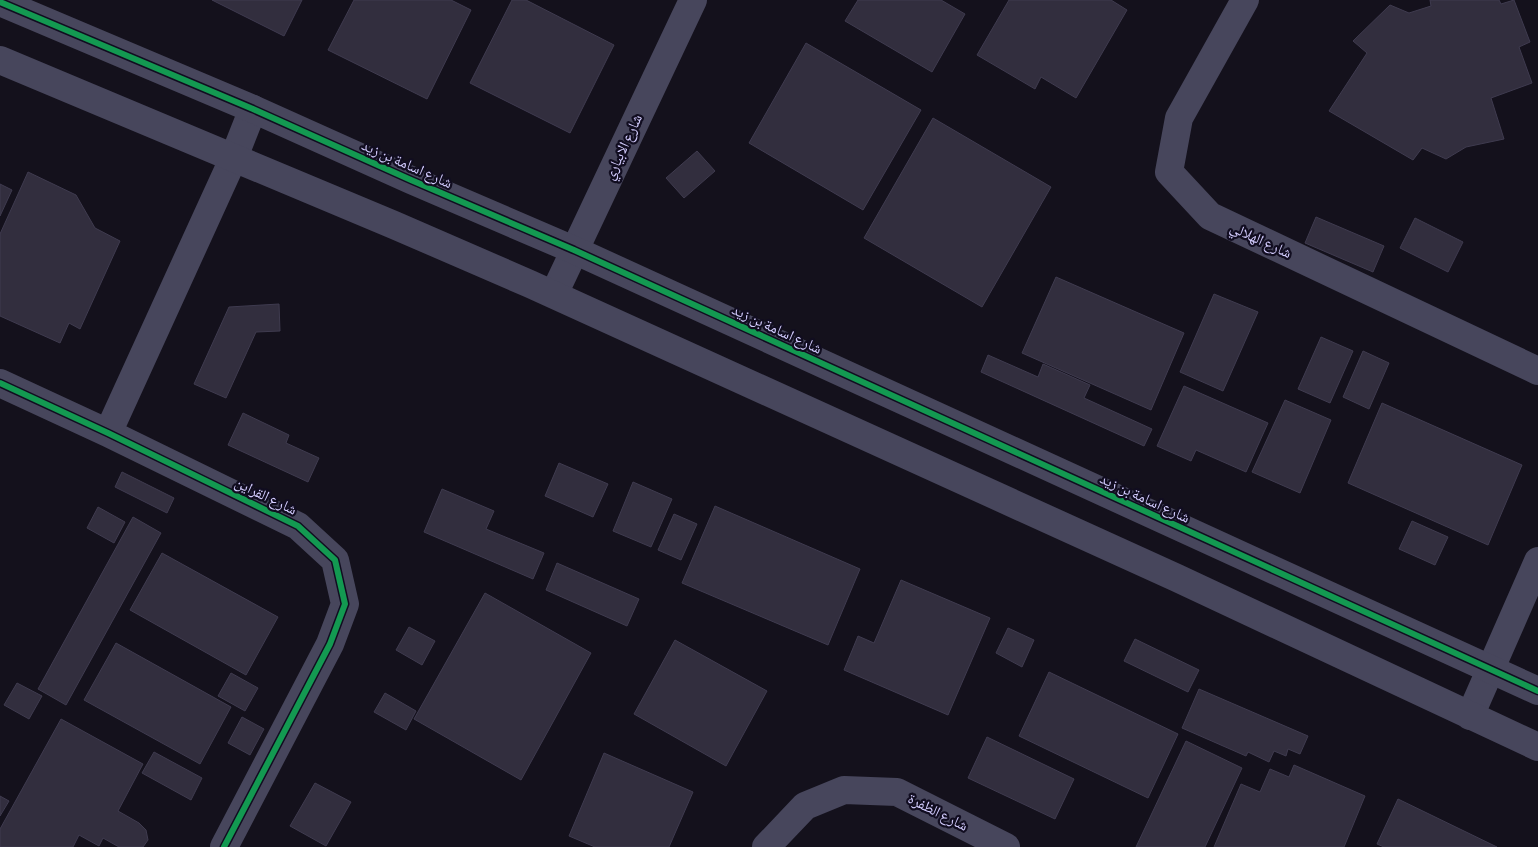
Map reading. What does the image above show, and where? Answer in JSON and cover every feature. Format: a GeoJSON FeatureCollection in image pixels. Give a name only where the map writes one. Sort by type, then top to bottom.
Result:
{"type":"FeatureCollection","features":[{"type":"Feature","properties":{"kind":"street","name":"شارع الابياري"},"geometry":{"type":"LineString","coordinates":[[554,294],[693,0]]}},
{"type":"Feature","properties":{"kind":"street","name":"شارع الهلالي"},"geometry":{"type":"LineString","coordinates":[[1245,0],[1179,118],[1169,172],[1210,216],[1538,371]]}},
{"type":"Feature","properties":{"kind":"street","name":"شارع اسامة بن زيد"},"geometry":{"type":"LineString","coordinates":[[0,2],[253,109],[574,250],[1538,691]]}},
{"type":"Feature","properties":{"kind":"street"},"geometry":{"type":"LineString","coordinates":[[0,60],[234,157],[554,294],[1177,578],[1538,747]]}},
{"type":"Feature","properties":{"kind":"street"},"geometry":{"type":"LineString","coordinates":[[108,433],[234,157],[253,109]]}},
{"type":"Feature","properties":{"kind":"street","name":"شارع القراين"},"geometry":{"type":"LineString","coordinates":[[0,383],[108,433],[298,526],[335,560],[345,604],[330,644],[224,847]]}},
{"type":"Feature","properties":{"kind":"street"},"geometry":{"type":"LineString","coordinates":[[1470,716],[1538,561]]}},
{"type":"Feature","properties":{"kind":"street","name":"شارع الظفرة"},"geometry":{"type":"LineString","coordinates":[[766,847],[805,806],[844,790],[897,792],[1006,847]]}},
{"type":"Feature","properties":{"kind":"building"},"geometry":{"type":"Polygon","coordinates":[[[212,0],[302,0],[284,36],[212,0]]]}},
{"type":"Feature","properties":{"kind":"building"},"geometry":{"type":"Polygon","coordinates":[[[354,0],[451,0],[471,10],[427,99],[328,50],[354,0]]]}},
{"type":"Feature","properties":{"kind":"building"},"geometry":{"type":"Polygon","coordinates":[[[512,0],[526,0],[614,45],[570,133],[470,83],[512,0]]]}},
{"type":"Feature","properties":{"kind":"building"},"geometry":{"type":"Polygon","coordinates":[[[858,0],[941,0],[965,14],[932,72],[845,21],[858,0]]]}},
{"type":"Feature","properties":{"kind":"building"},"geometry":{"type":"Polygon","coordinates":[[[1009,0],[1111,0],[1127,10],[1076,98],[1041,77],[1035,89],[977,55],[1009,0]]]}},
{"type":"Feature","properties":{"kind":"building"},"geometry":{"type":"Polygon","coordinates":[[[1430,0],[1499,0],[1501,4],[1514,0],[1530,42],[1519,47],[1532,83],[1491,98],[1504,139],[1466,147],[1446,159],[1422,148],[1413,160],[1329,111],[1367,53],[1353,41],[1390,5],[1409,13],[1431,6],[1430,0]]]}},
{"type":"Feature","properties":{"kind":"building"},"geometry":{"type":"Polygon","coordinates":[[[806,43],[921,110],[863,210],[749,143],[806,43]]]}},
{"type":"Feature","properties":{"kind":"building"},"geometry":{"type":"Polygon","coordinates":[[[933,118],[1051,187],[982,307],[864,238],[933,118]]]}},
{"type":"Feature","properties":{"kind":"building"},"geometry":{"type":"Polygon","coordinates":[[[697,151],[715,171],[684,198],[666,178],[697,151]]]}},
{"type":"Feature","properties":{"kind":"building"},"geometry":{"type":"Polygon","coordinates":[[[28,172],[76,195],[95,228],[120,241],[80,329],[69,323],[60,343],[0,316],[0,234],[28,172]]]}},
{"type":"Feature","properties":{"kind":"building"},"geometry":{"type":"Polygon","coordinates":[[[0,184],[12,190],[0,216],[0,184]]]}},
{"type":"Feature","properties":{"kind":"building"},"geometry":{"type":"Polygon","coordinates":[[[1316,217],[1384,246],[1373,272],[1305,243],[1316,217]]]}},
{"type":"Feature","properties":{"kind":"building"},"geometry":{"type":"Polygon","coordinates":[[[1415,218],[1463,242],[1448,272],[1400,248],[1415,218]]]}},
{"type":"Feature","properties":{"kind":"building"},"geometry":{"type":"Polygon","coordinates":[[[1056,277],[1184,333],[1151,410],[1022,353],[1056,277]]]}},
{"type":"Feature","properties":{"kind":"building"},"geometry":{"type":"Polygon","coordinates":[[[1214,294],[1258,312],[1223,391],[1180,372],[1214,294]]]}},
{"type":"Feature","properties":{"kind":"building"},"geometry":{"type":"Polygon","coordinates":[[[279,304],[280,331],[256,332],[226,398],[194,384],[229,307],[279,304]]]}},
{"type":"Feature","properties":{"kind":"building"},"geometry":{"type":"Polygon","coordinates":[[[1321,337],[1353,351],[1330,403],[1298,389],[1321,337]]]}},
{"type":"Feature","properties":{"kind":"building"},"geometry":{"type":"Polygon","coordinates":[[[1363,351],[1389,363],[1369,409],[1343,397],[1363,351]]]}},
{"type":"Feature","properties":{"kind":"building"},"geometry":{"type":"Polygon","coordinates":[[[988,355],[1038,377],[1043,364],[1090,385],[1084,398],[1152,429],[1144,446],[981,372],[988,355]]]}},
{"type":"Feature","properties":{"kind":"building"},"geometry":{"type":"Polygon","coordinates":[[[1184,386],[1268,423],[1246,472],[1196,450],[1191,461],[1157,446],[1184,386]]]}},
{"type":"Feature","properties":{"kind":"building"},"geometry":{"type":"Polygon","coordinates":[[[1285,400],[1331,420],[1300,493],[1252,472],[1285,400]]]}},
{"type":"Feature","properties":{"kind":"building"},"geometry":{"type":"Polygon","coordinates":[[[1382,403],[1522,465],[1488,545],[1348,483],[1382,403]]]}},
{"type":"Feature","properties":{"kind":"building"},"geometry":{"type":"Polygon","coordinates":[[[243,413],[289,435],[286,443],[319,458],[308,482],[228,445],[243,413]]]}},
{"type":"Feature","properties":{"kind":"building"},"geometry":{"type":"Polygon","coordinates":[[[559,463],[608,484],[593,517],[545,496],[559,463]]]}},
{"type":"Feature","properties":{"kind":"building"},"geometry":{"type":"Polygon","coordinates":[[[122,472],[174,498],[167,513],[115,487],[122,472]]]}},
{"type":"Feature","properties":{"kind":"building"},"geometry":{"type":"Polygon","coordinates":[[[633,482],[672,499],[651,547],[613,531],[633,482]]]}},
{"type":"Feature","properties":{"kind":"building"},"geometry":{"type":"Polygon","coordinates":[[[442,489],[494,511],[486,529],[544,553],[533,579],[424,532],[442,489]]]}},
{"type":"Feature","properties":{"kind":"building"},"geometry":{"type":"Polygon","coordinates":[[[715,506],[860,569],[828,645],[682,583],[715,506]]]}},
{"type":"Feature","properties":{"kind":"building"},"geometry":{"type":"Polygon","coordinates":[[[98,507],[125,522],[114,543],[87,528],[98,507]]]}},
{"type":"Feature","properties":{"kind":"building"},"geometry":{"type":"Polygon","coordinates":[[[674,514],[697,524],[681,560],[658,550],[674,514]]]}},
{"type":"Feature","properties":{"kind":"building"},"geometry":{"type":"Polygon","coordinates":[[[133,517],[161,533],[66,705],[38,689],[133,517]]]}},
{"type":"Feature","properties":{"kind":"building"},"geometry":{"type":"Polygon","coordinates":[[[1412,521],[1448,537],[1435,565],[1399,549],[1412,521]]]}},
{"type":"Feature","properties":{"kind":"building"},"geometry":{"type":"Polygon","coordinates":[[[162,553],[278,617],[246,675],[130,610],[162,553]]]}},
{"type":"Feature","properties":{"kind":"building"},"geometry":{"type":"Polygon","coordinates":[[[557,563],[639,599],[627,626],[546,590],[557,563]]]}},
{"type":"Feature","properties":{"kind":"building"},"geometry":{"type":"Polygon","coordinates":[[[901,580],[990,618],[948,715],[844,670],[858,636],[874,643],[901,580]]]}},
{"type":"Feature","properties":{"kind":"building"},"geometry":{"type":"Polygon","coordinates":[[[485,593],[591,653],[521,780],[414,719],[485,593]]]}},
{"type":"Feature","properties":{"kind":"building"},"geometry":{"type":"Polygon","coordinates":[[[409,627],[435,641],[422,665],[396,650],[409,627]]]}},
{"type":"Feature","properties":{"kind":"building"},"geometry":{"type":"Polygon","coordinates":[[[1008,628],[1034,640],[1022,667],[996,653],[1008,628]]]}},
{"type":"Feature","properties":{"kind":"building"},"geometry":{"type":"Polygon","coordinates":[[[1135,639],[1199,670],[1188,692],[1124,661],[1135,639]]]}},
{"type":"Feature","properties":{"kind":"building"},"geometry":{"type":"Polygon","coordinates":[[[675,640],[767,691],[726,766],[634,714],[675,640]]]}},
{"type":"Feature","properties":{"kind":"building"},"geometry":{"type":"Polygon","coordinates":[[[116,643],[231,707],[200,764],[84,700],[116,643]]]}},
{"type":"Feature","properties":{"kind":"building"},"geometry":{"type":"Polygon","coordinates":[[[1049,672],[1178,734],[1148,798],[1019,736],[1049,672]]]}},
{"type":"Feature","properties":{"kind":"building"},"geometry":{"type":"Polygon","coordinates":[[[231,673],[258,688],[245,711],[218,696],[231,673]]]}},
{"type":"Feature","properties":{"kind":"building"},"geometry":{"type":"Polygon","coordinates":[[[17,683],[42,696],[29,719],[4,705],[17,683]]]}},
{"type":"Feature","properties":{"kind":"building"},"geometry":{"type":"Polygon","coordinates":[[[1199,689],[1308,736],[1300,754],[1288,749],[1286,756],[1274,751],[1269,762],[1248,752],[1246,756],[1182,728],[1199,689]]]}},
{"type":"Feature","properties":{"kind":"building"},"geometry":{"type":"Polygon","coordinates":[[[385,693],[416,711],[406,730],[374,712],[385,693]]]}},
{"type":"Feature","properties":{"kind":"building"},"geometry":{"type":"Polygon","coordinates":[[[242,717],[264,729],[250,755],[228,743],[242,717]]]}},
{"type":"Feature","properties":{"kind":"building"},"geometry":{"type":"Polygon","coordinates":[[[61,719],[143,764],[118,811],[139,823],[146,830],[148,840],[143,847],[119,847],[103,838],[99,846],[79,835],[73,847],[0,847],[0,829],[61,719]]]}},
{"type":"Feature","properties":{"kind":"building"},"geometry":{"type":"Polygon","coordinates":[[[987,737],[1074,779],[1055,819],[968,778],[987,737]]]}},
{"type":"Feature","properties":{"kind":"building"},"geometry":{"type":"Polygon","coordinates":[[[1186,741],[1242,768],[1205,847],[1136,847],[1186,741]]]}},
{"type":"Feature","properties":{"kind":"building"},"geometry":{"type":"Polygon","coordinates":[[[154,752],[202,778],[191,800],[142,773],[154,752]]]}},
{"type":"Feature","properties":{"kind":"building"},"geometry":{"type":"Polygon","coordinates":[[[604,753],[693,792],[669,847],[595,847],[569,836],[604,753]]]}},
{"type":"Feature","properties":{"kind":"building"},"geometry":{"type":"Polygon","coordinates":[[[1294,765],[1365,796],[1344,847],[1214,847],[1241,784],[1260,792],[1270,769],[1289,777],[1294,765]]]}},
{"type":"Feature","properties":{"kind":"building"},"geometry":{"type":"Polygon","coordinates":[[[315,783],[351,802],[326,846],[290,826],[315,783]]]}},
{"type":"Feature","properties":{"kind":"building"},"geometry":{"type":"Polygon","coordinates":[[[0,796],[9,801],[0,816],[0,796]]]}},
{"type":"Feature","properties":{"kind":"building"},"geometry":{"type":"Polygon","coordinates":[[[1398,799],[1497,847],[1384,847],[1377,844],[1398,799]]]}},
{"type":"Feature","properties":{"kind":"cycle path"},"geometry":{"type":"LineString","coordinates":[[0,2],[253,109],[574,250],[1538,691]]}},
{"type":"Feature","properties":{"kind":"cycle path"},"geometry":{"type":"LineString","coordinates":[[0,383],[108,433],[298,526],[335,560],[345,604],[330,644],[224,847]]}}]}
